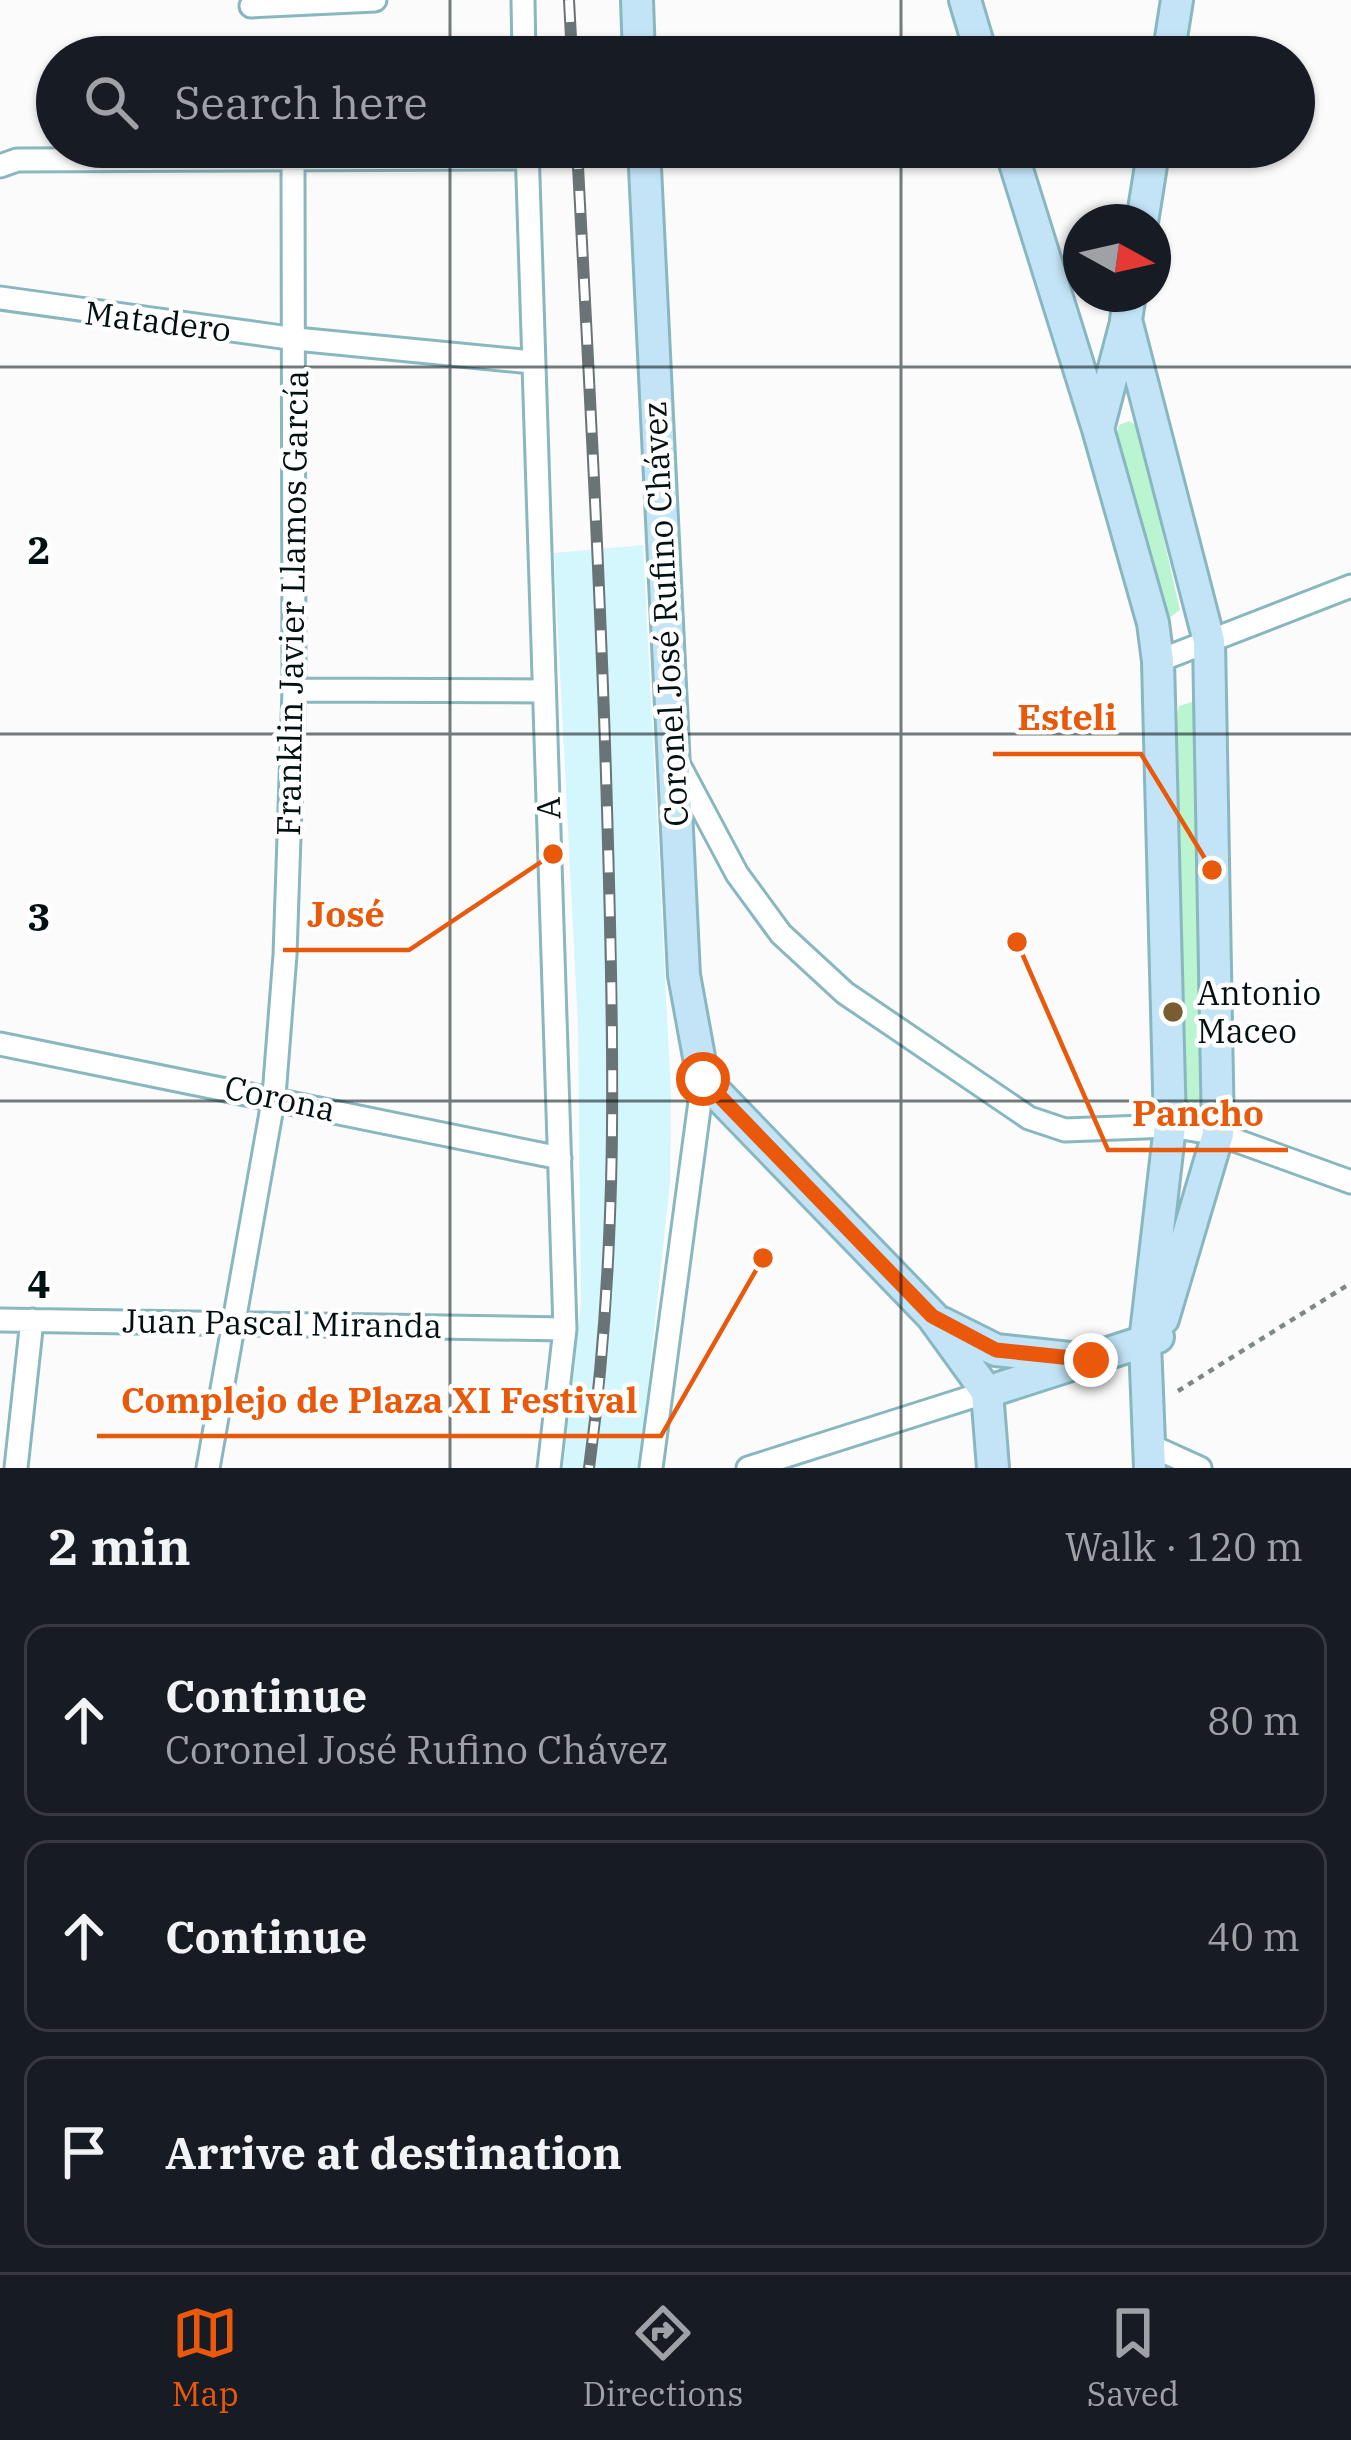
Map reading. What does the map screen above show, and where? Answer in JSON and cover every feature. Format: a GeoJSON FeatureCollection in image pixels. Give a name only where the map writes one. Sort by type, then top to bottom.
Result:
{"type":"FeatureCollection","features":[{"type":"Feature","properties":{"kind":"street"},"geometry":{"type":"LineString","coordinates":[[251,6],[375,0]]}},
{"type":"Feature","properties":{"kind":"street"},"geometry":{"type":"LineString","coordinates":[[523,0],[524,36]]}},
{"type":"Feature","properties":{"kind":"street"},"geometry":{"type":"LineString","coordinates":[[637,0],[638,36]]}},
{"type":"Feature","properties":{"kind":"street"},"geometry":{"type":"LineString","coordinates":[[965,0],[976,36]]}},
{"type":"Feature","properties":{"kind":"street"},"geometry":{"type":"LineString","coordinates":[[1171,36],[1177,0]]}},
{"type":"Feature","properties":{"kind":"street"},"geometry":{"type":"LineString","coordinates":[[0,166],[36,160]]}},
{"type":"Feature","properties":{"kind":"street","name":"Franklin Javier Llamos García"},"geometry":{"type":"LineString","coordinates":[[208,1468],[230,1320],[274,1096],[294,689],[293,168]]}},
{"type":"Feature","properties":{"kind":"street","name":"A"},"geometry":{"type":"LineString","coordinates":[[527,168],[565,1329],[559,1416],[549,1468]]}},
{"type":"Feature","properties":{"kind":"street","name":"Coronel José Rufino Chávez"},"geometry":{"type":"LineString","coordinates":[[645,168],[684,975],[703,1079],[651,1468]]}},
{"type":"Feature","properties":{"kind":"street"},"geometry":{"type":"LineString","coordinates":[[1017,168],[1153,623],[1158,662],[1170,1126],[1152,1339],[1149,1455],[1200,1468]]}},
{"type":"Feature","properties":{"kind":"street"},"geometry":{"type":"LineString","coordinates":[[1145,204],[1151,168]]}},
{"type":"Feature","properties":{"kind":"street","name":"Matadero"},"geometry":{"type":"LineString","coordinates":[[0,298],[296,339],[532,362]]}},
{"type":"Feature","properties":{"kind":"street"},"geometry":{"type":"LineString","coordinates":[[1098,429],[1127,312]]}},
{"type":"Feature","properties":{"kind":"street"},"geometry":{"type":"LineString","coordinates":[[1129,312],[1209,641],[1218,1133],[1152,1339]]}},
{"type":"Feature","properties":{"kind":"street"},"geometry":{"type":"LineString","coordinates":[[1158,662],[1351,586]]}},
{"type":"Feature","properties":{"kind":"street"},"geometry":{"type":"LineString","coordinates":[[294,689],[544,691]]}},
{"type":"Feature","properties":{"kind":"street"},"geometry":{"type":"LineString","coordinates":[[672,752],[737,874],[781,934],[844,992],[1029,1118],[1065,1130],[1170,1126],[1218,1133],[1351,1182]]}},
{"type":"Feature","properties":{"kind":"street","name":"Corona"},"geometry":{"type":"LineString","coordinates":[[0,1044],[274,1096],[560,1158]]}},
{"type":"Feature","properties":{"kind":"street"},"geometry":{"type":"LineString","coordinates":[[703,1079],[932,1316],[987,1392],[993,1468]]}},
{"type":"Feature","properties":{"kind":"street"},"geometry":{"type":"LineString","coordinates":[[932,1316],[996,1350],[1091,1360]]}},
{"type":"Feature","properties":{"kind":"street","name":"Juan Pascal Miranda"},"geometry":{"type":"LineString","coordinates":[[0,1320],[230,1320],[565,1329]]}},
{"type":"Feature","properties":{"kind":"street"},"geometry":{"type":"LineString","coordinates":[[16,1468],[32,1320]]}},
{"type":"Feature","properties":{"kind":"street"},"geometry":{"type":"LineString","coordinates":[[748,1468],[1152,1339]]}},
{"type":"Feature","properties":{"kind":"path"},"geometry":{"type":"LineString","coordinates":[[1149,1455],[1210,1367],[1351,1283]]}},
{"type":"Feature","properties":{"kind":"shaded area"},"geometry":{"type":"Polygon","coordinates":[[[643,545],[671,1095],[670,1183],[639,1468],[563,1468],[581,1303],[578,1026],[554,553],[643,545]]]}},
{"type":"Feature","properties":{"kind":"green space"},"geometry":{"type":"Polygon","coordinates":[[[1129,421],[1138,426],[1180,610],[1169,618],[1162,614],[1115,441],[1119,425],[1129,421]]]}},
{"type":"Feature","properties":{"kind":"green space"},"geometry":{"type":"Polygon","coordinates":[[[1199,704],[1206,1096],[1191,1105],[1182,1099],[1176,719],[1179,706],[1199,704]]]}},
{"type":"Feature","properties":{"kind":"railway"},"geometry":{"type":"LineString","coordinates":[[569,0],[571,36]]}},
{"type":"Feature","properties":{"kind":"railway"},"geometry":{"type":"LineString","coordinates":[[578,168],[612,1002],[609,1233],[589,1468]]}},
{"type":"Feature","properties":{"kind":"place","name":"José"},"geometry":{"type":"Point","coordinates":[553,854]}},
{"type":"Feature","properties":{"kind":"place","name":"Esteli"},"geometry":{"type":"Point","coordinates":[1212,870]}},
{"type":"Feature","properties":{"kind":"place","name":"Pancho"},"geometry":{"type":"Point","coordinates":[1017,942]}},
{"type":"Feature","properties":{"kind":"place","name":"Antonio Maceo"},"geometry":{"type":"Point","coordinates":[1173,1012]}},
{"type":"Feature","properties":{"kind":"place","name":"Complejo de Plaza XI Festival"},"geometry":{"type":"Point","coordinates":[763,1258]}},
{"type":"Feature","properties":{"kind":"route"},"geometry":{"type":"LineString","coordinates":[[703,1079],[932,1316],[996,1350],[1091,1360]]}}]}
